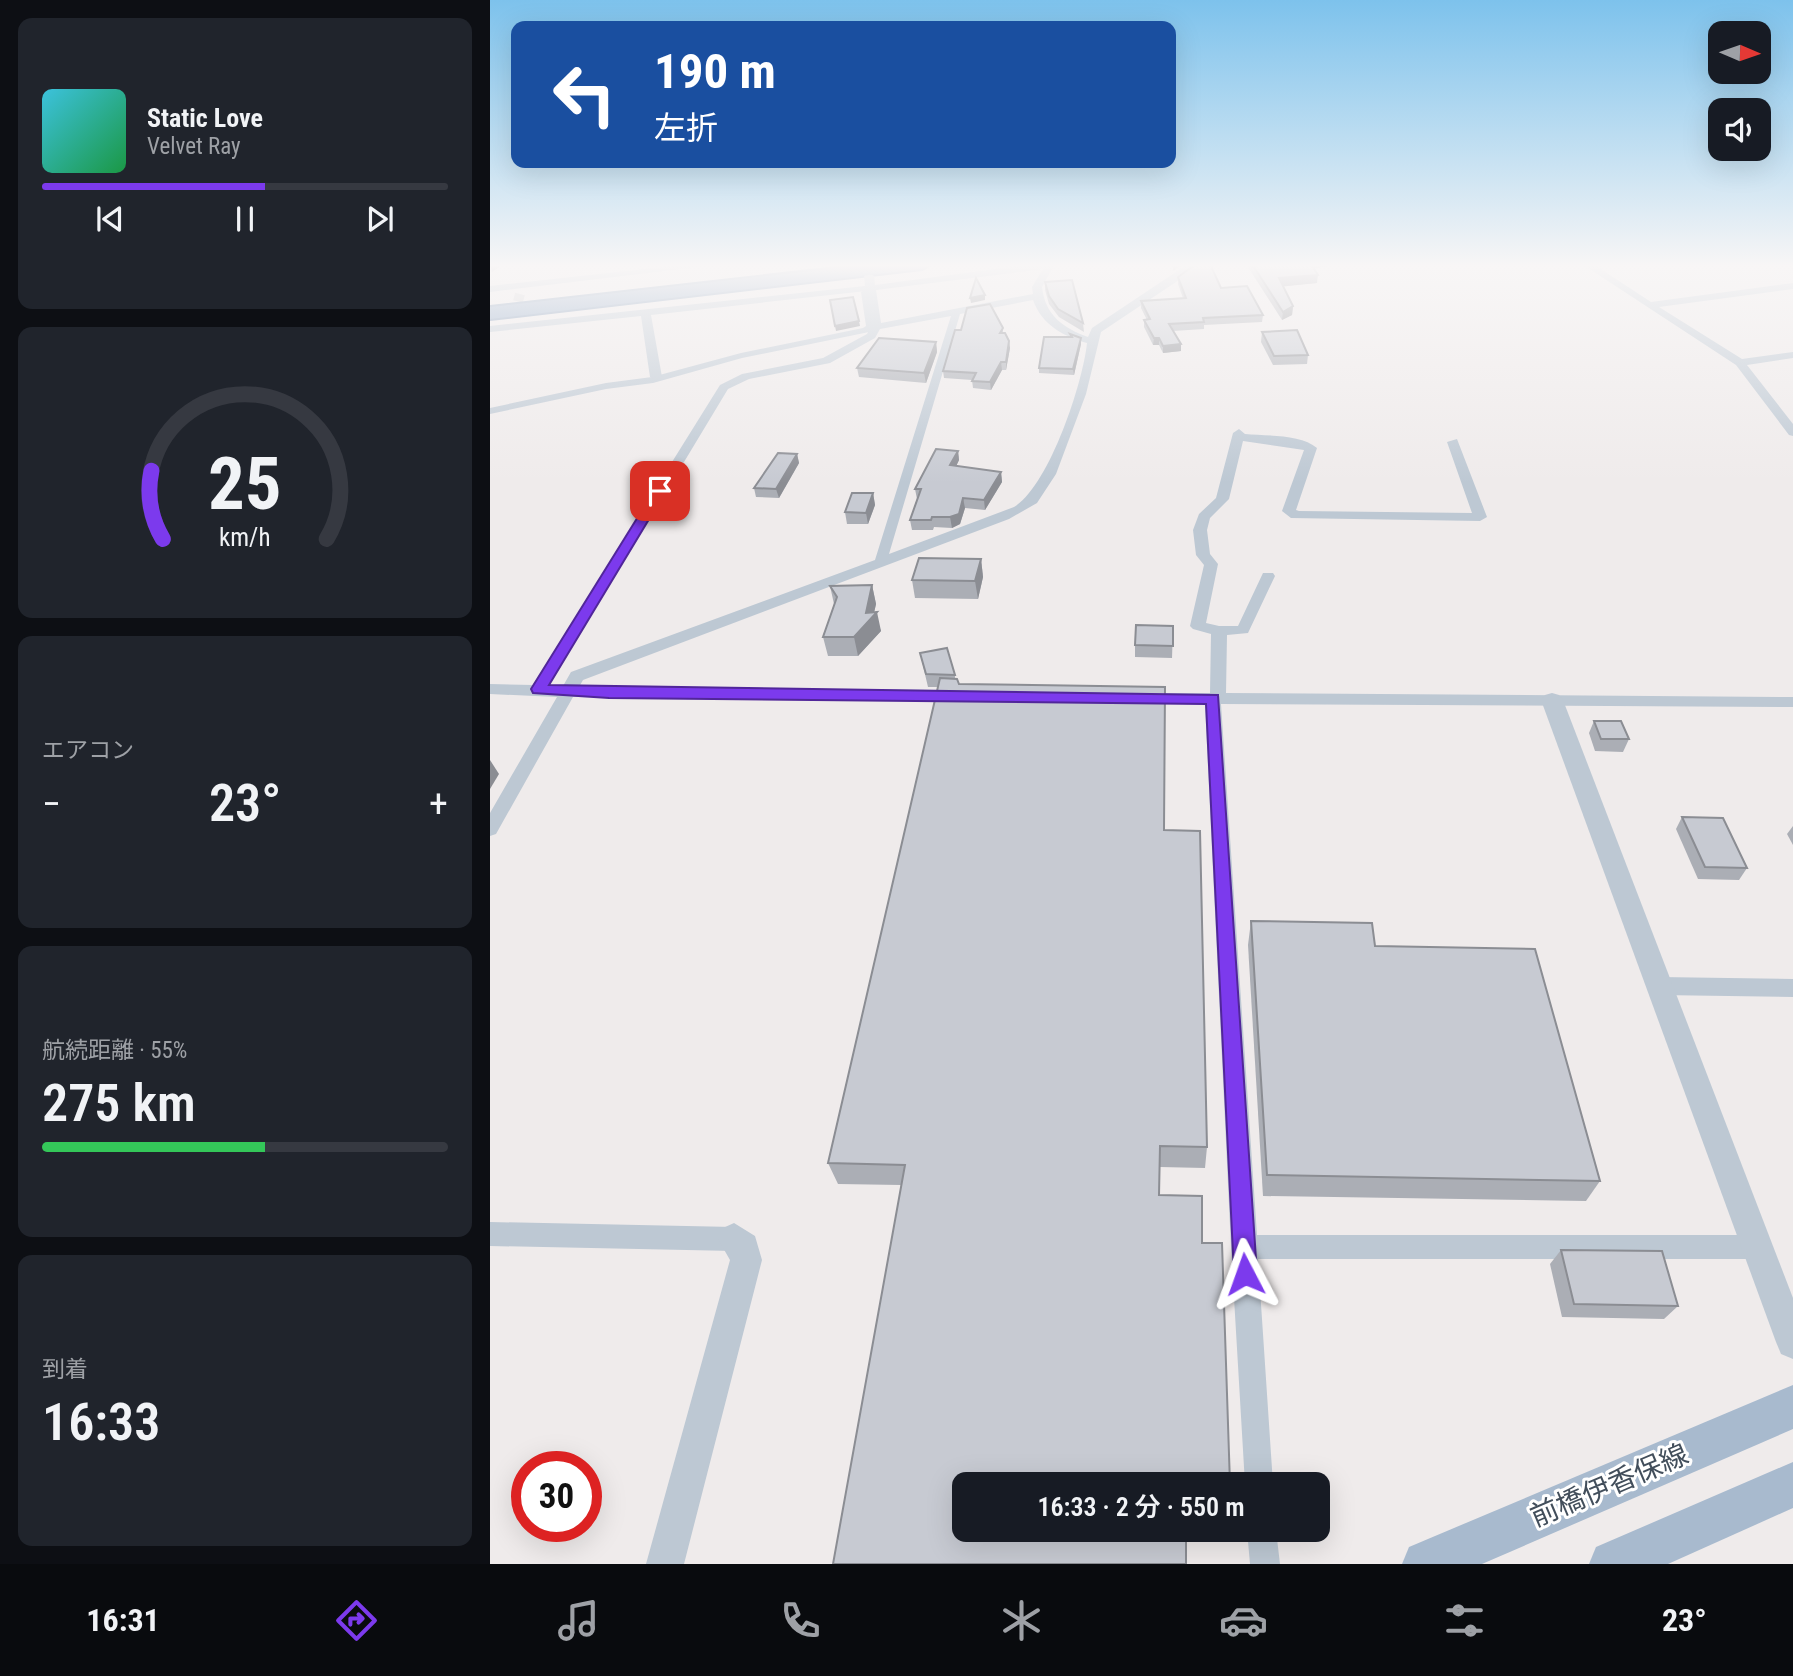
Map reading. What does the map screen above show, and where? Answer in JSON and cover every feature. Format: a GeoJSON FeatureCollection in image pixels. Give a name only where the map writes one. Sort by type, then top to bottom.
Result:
{"type":"FeatureCollection","features":[{"type":"Feature","properties":{"kind":"main road","name":"前橋伊香保線"},"geometry":{"type":"LineString","coordinates":[[1426,1564],[1793,1407]]}},
{"type":"Feature","properties":{"kind":"main road"},"geometry":{"type":"LineString","coordinates":[[1613,1564],[1793,1485]]}},
{"type":"Feature","properties":{"kind":"street"},"geometry":{"type":"LineString","coordinates":[[650,337],[656,377]]}},
{"type":"Feature","properties":{"kind":"street"},"geometry":{"type":"LineString","coordinates":[[490,411],[606,386],[653,380],[741,356],[832,337]]}},
{"type":"Feature","properties":{"kind":"street"},"geometry":{"type":"LineString","coordinates":[[539,689],[724,387],[746,376],[831,359],[869,337]]}},
{"type":"Feature","properties":{"kind":"street"},"geometry":{"type":"LineString","coordinates":[[884,561],[881,558],[949,337]]}},
{"type":"Feature","properties":{"kind":"street"},"geometry":{"type":"LineString","coordinates":[[1077,337],[1091,341]]}},
{"type":"Feature","properties":{"kind":"street"},"geometry":{"type":"LineString","coordinates":[[490,829],[575,680],[582,674],[1023,507],[1038,493],[1059,450],[1090,359],[1093,337]]}},
{"type":"Feature","properties":{"kind":"street"},"geometry":{"type":"LineString","coordinates":[[1699,337],[1740,363],[1793,432]]}},
{"type":"Feature","properties":{"kind":"street"},"geometry":{"type":"LineString","coordinates":[[1740,363],[1793,355]]}},
{"type":"Feature","properties":{"kind":"street"},"geometry":{"type":"LineString","coordinates":[[1268,576],[1246,628],[1219,631],[1200,628],[1197,622],[1211,564],[1203,555],[1200,530],[1204,517],[1222,499],[1239,435],[1301,444],[1311,448],[1289,511],[1296,515],[1480,517],[1453,442]]}},
{"type":"Feature","properties":{"kind":"street"},"geometry":{"type":"LineString","coordinates":[[1219,631],[1216,699],[1243,1247],[1258,1472]]}},
{"type":"Feature","properties":{"kind":"street"},"geometry":{"type":"LineString","coordinates":[[490,689],[609,693],[979,695]]}},
{"type":"Feature","properties":{"kind":"street"},"geometry":{"type":"LineString","coordinates":[[1130,698],[1793,702]]}},
{"type":"Feature","properties":{"kind":"street"},"geometry":{"type":"LineString","coordinates":[[1552,700],[1793,1342]]}},
{"type":"Feature","properties":{"kind":"street"},"geometry":{"type":"LineString","coordinates":[[1659,986],[1793,988]]}},
{"type":"Feature","properties":{"kind":"street"},"geometry":{"type":"LineString","coordinates":[[490,1234],[734,1239],[744,1247],[746,1260],[665,1564]]}},
{"type":"Feature","properties":{"kind":"street"},"geometry":{"type":"LineString","coordinates":[[1243,1247],[1757,1248]]}},
{"type":"Feature","properties":{"kind":"street"},"geometry":{"type":"LineString","coordinates":[[1263,1542],[1265,1564]]}},
{"type":"Feature","properties":{"kind":"building"},"geometry":{"type":"Polygon","coordinates":[[[953,337],[1007,337],[1009,341],[1006,362],[1001,362],[990,382],[972,381],[976,373],[943,371],[953,337]]]}},
{"type":"Feature","properties":{"kind":"building"},"geometry":{"type":"Polygon","coordinates":[[[1044,337],[1081,338],[1073,369],[1039,368],[1044,337]]]}},
{"type":"Feature","properties":{"kind":"building"},"geometry":{"type":"Polygon","coordinates":[[[1177,337],[1181,344],[1163,346],[1159,338],[1154,338],[1177,337]]]}},
{"type":"Feature","properties":{"kind":"building"},"geometry":{"type":"Polygon","coordinates":[[[1264,337],[1300,337],[1308,355],[1274,356],[1264,337]]]}},
{"type":"Feature","properties":{"kind":"building"},"geometry":{"type":"Polygon","coordinates":[[[879,338],[936,342],[924,373],[857,368],[879,338]]]}},
{"type":"Feature","properties":{"kind":"building"},"geometry":{"type":"Polygon","coordinates":[[[936,449],[958,451],[950,465],[1001,472],[984,500],[963,498],[959,514],[932,517],[931,520],[910,520],[921,489],[915,489],[936,449]]]}},
{"type":"Feature","properties":{"kind":"building"},"geometry":{"type":"Polygon","coordinates":[[[778,453],[797,454],[776,489],[754,488],[778,453]]]}},
{"type":"Feature","properties":{"kind":"building"},"geometry":{"type":"Polygon","coordinates":[[[852,493],[873,493],[866,513],[845,512],[852,493]]]}},
{"type":"Feature","properties":{"kind":"building"},"geometry":{"type":"Polygon","coordinates":[[[919,558],[981,559],[975,581],[912,580],[919,558]]]}},
{"type":"Feature","properties":{"kind":"building"},"geometry":{"type":"Polygon","coordinates":[[[872,585],[866,613],[877,612],[854,637],[823,637],[837,597],[830,586],[872,585]]]}},
{"type":"Feature","properties":{"kind":"building"},"geometry":{"type":"Polygon","coordinates":[[[1136,625],[1173,626],[1173,646],[1135,645],[1136,625]]]}},
{"type":"Feature","properties":{"kind":"building"},"geometry":{"type":"Polygon","coordinates":[[[947,648],[955,675],[926,674],[920,653],[947,648]]]}},
{"type":"Feature","properties":{"kind":"building"},"geometry":{"type":"Polygon","coordinates":[[[940,678],[957,679],[959,684],[1165,687],[1164,830],[1200,831],[1207,1147],[1160,1146],[1159,1195],[1202,1196],[1202,1243],[1222,1243],[1230,1472],[952,1472],[952,1542],[1186,1542],[1186,1564],[833,1564],[905,1165],[828,1163],[940,678]]]}},
{"type":"Feature","properties":{"kind":"building"},"geometry":{"type":"Polygon","coordinates":[[[1594,721],[1621,721],[1629,739],[1601,739],[1594,721]]]}},
{"type":"Feature","properties":{"kind":"building"},"geometry":{"type":"Polygon","coordinates":[[[1682,817],[1723,818],[1747,868],[1705,867],[1682,817]]]}},
{"type":"Feature","properties":{"kind":"building"},"geometry":{"type":"Polygon","coordinates":[[[1251,921],[1372,923],[1375,946],[1535,949],[1600,1181],[1267,1175],[1251,921]]]}},
{"type":"Feature","properties":{"kind":"building"},"geometry":{"type":"Polygon","coordinates":[[[1561,1250],[1662,1251],[1678,1306],[1574,1304],[1561,1250]]]}},
{"type":"Feature","properties":{"kind":"route"},"geometry":{"type":"LineString","coordinates":[[660,491],[539,689],[609,693],[1213,699],[1245,1274]]}}]}
